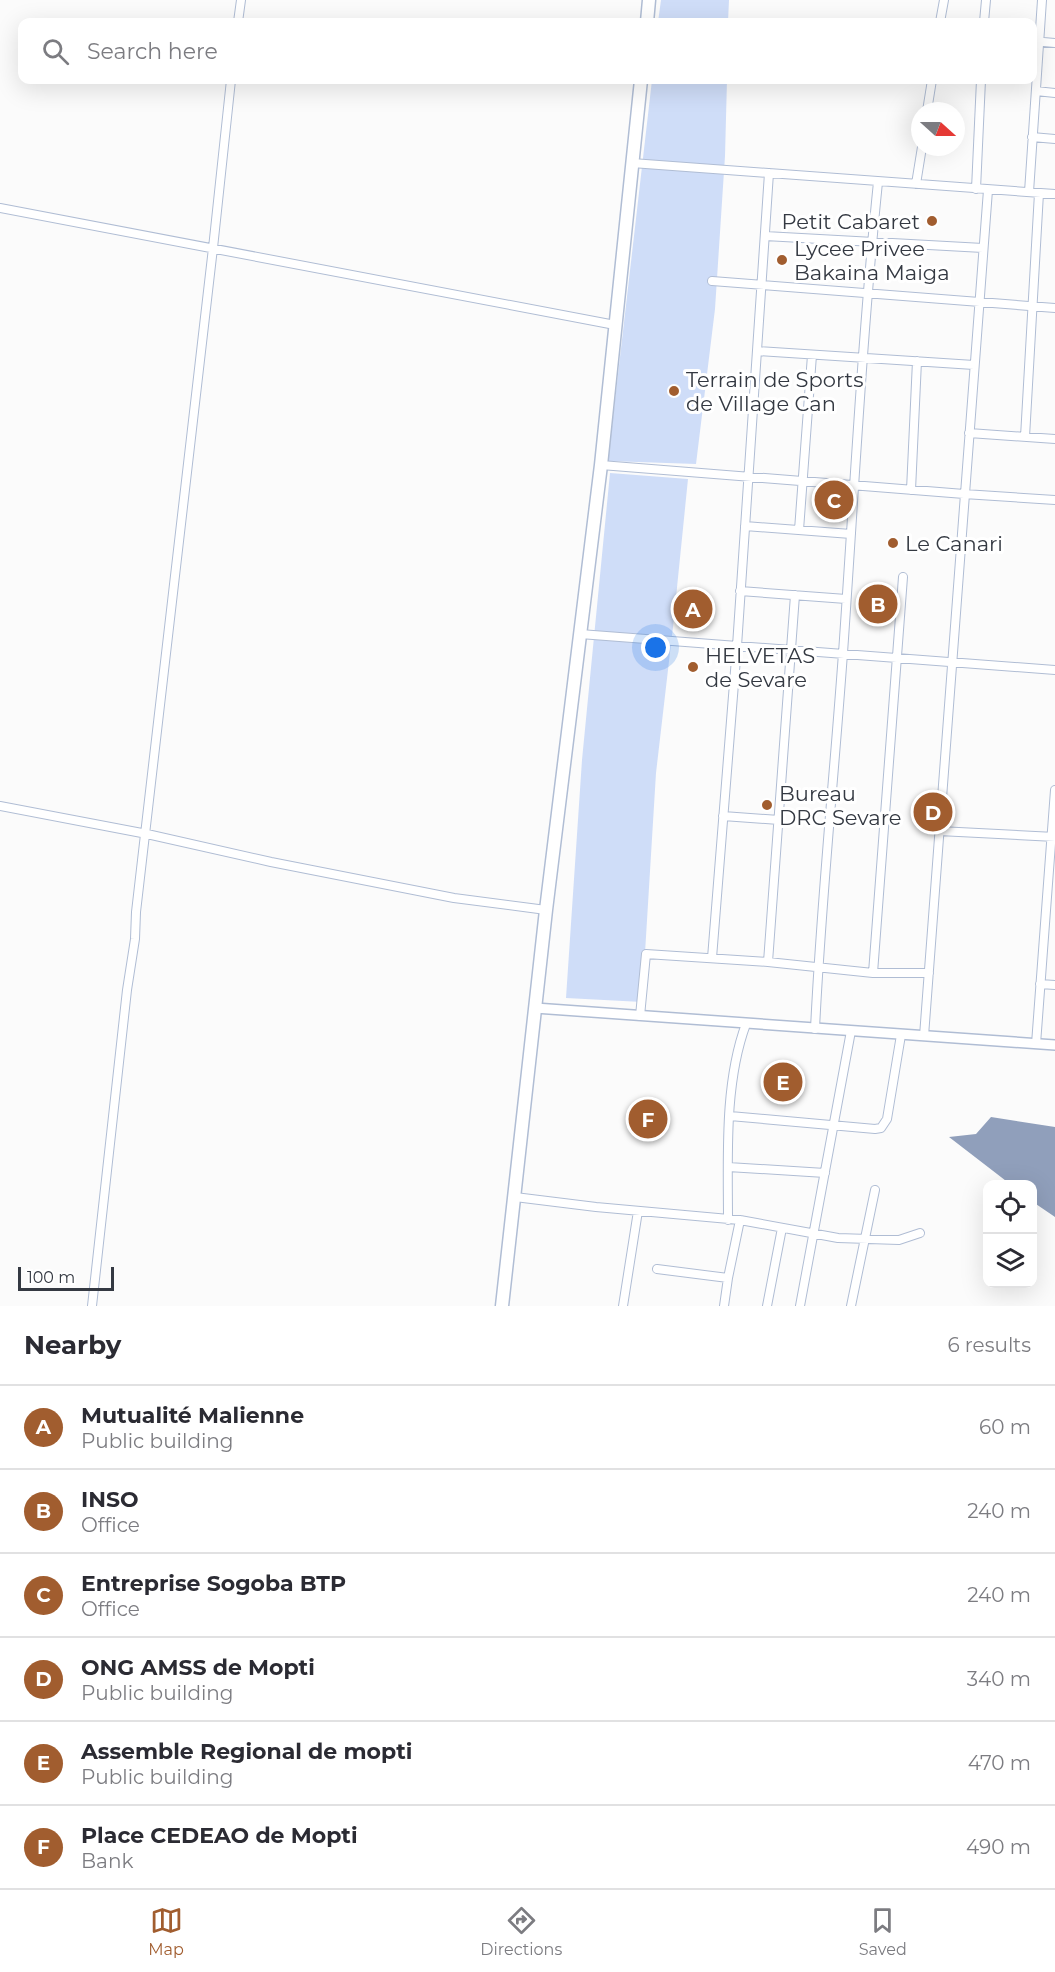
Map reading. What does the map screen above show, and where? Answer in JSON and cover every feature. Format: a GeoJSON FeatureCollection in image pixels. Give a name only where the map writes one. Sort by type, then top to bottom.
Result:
{"type":"FeatureCollection","features":[{"type":"Feature","properties":{"kind":"main road"},"geometry":{"type":"LineString","coordinates":[[647,18],[649,0]]}},
{"type":"Feature","properties":{"kind":"main road"},"geometry":{"type":"LineString","coordinates":[[502,1306],[546,910],[600,465],[641,84]]}},
{"type":"Feature","properties":{"kind":"street"},"geometry":{"type":"LineString","coordinates":[[239,18],[241,0]]}},
{"type":"Feature","properties":{"kind":"street"},"geometry":{"type":"LineString","coordinates":[[941,18],[944,0]]}},
{"type":"Feature","properties":{"kind":"street"},"geometry":{"type":"LineString","coordinates":[[984,18],[986,0]]}},
{"type":"Feature","properties":{"kind":"street"},"geometry":{"type":"LineString","coordinates":[[1037,34],[1042,0]]}},
{"type":"Feature","properties":{"kind":"street"},"geometry":{"type":"LineString","coordinates":[[1037,41],[1055,43]]}},
{"type":"Feature","properties":{"kind":"street"},"geometry":{"type":"LineString","coordinates":[[92,1306],[231,84]]}},
{"type":"Feature","properties":{"kind":"street"},"geometry":{"type":"LineString","coordinates":[[928,102],[931,84]]}},
{"type":"Feature","properties":{"kind":"street"},"geometry":{"type":"LineString","coordinates":[[976,189],[981,84]]}},
{"type":"Feature","properties":{"kind":"street"},"geometry":{"type":"LineString","coordinates":[[1029,192],[1036,84]]}},
{"type":"Feature","properties":{"kind":"street"},"geometry":{"type":"LineString","coordinates":[[1036,91],[1055,93]]}},
{"type":"Feature","properties":{"kind":"street"},"geometry":{"type":"LineString","coordinates":[[1032,137],[1055,139]]}},
{"type":"Feature","properties":{"kind":"street"},"geometry":{"type":"LineString","coordinates":[[916,184],[921,156]]}},
{"type":"Feature","properties":{"kind":"street"},"geometry":{"type":"LineString","coordinates":[[632,163],[1055,194]]}},
{"type":"Feature","properties":{"kind":"street"},"geometry":{"type":"LineString","coordinates":[[712,958],[737,646],[769,173]]}},
{"type":"Feature","properties":{"kind":"street"},"geometry":{"type":"LineString","coordinates":[[815,1029],[862,359],[878,182]]}},
{"type":"Feature","properties":{"kind":"street"},"geometry":{"type":"LineString","coordinates":[[924,1036],[988,190]]}},
{"type":"Feature","properties":{"kind":"street"},"geometry":{"type":"LineString","coordinates":[[1025,437],[1039,193]]}},
{"type":"Feature","properties":{"kind":"street"},"geometry":{"type":"LineString","coordinates":[[0,208],[615,325]]}},
{"type":"Feature","properties":{"kind":"street"},"geometry":{"type":"LineString","coordinates":[[765,236],[983,248]]}},
{"type":"Feature","properties":{"kind":"street"},"geometry":{"type":"LineString","coordinates":[[712,281],[1055,308]]}},
{"type":"Feature","properties":{"kind":"street"},"geometry":{"type":"LineString","coordinates":[[757,351],[974,365]]}},
{"type":"Feature","properties":{"kind":"street"},"geometry":{"type":"LineString","coordinates":[[799,530],[812,355]]}},
{"type":"Feature","properties":{"kind":"street"},"geometry":{"type":"LineString","coordinates":[[910,490],[917,362]]}},
{"type":"Feature","properties":{"kind":"street"},"geometry":{"type":"LineString","coordinates":[[969,433],[1055,439]]}},
{"type":"Feature","properties":{"kind":"street"},"geometry":{"type":"LineString","coordinates":[[600,465],[1055,500]]}},
{"type":"Feature","properties":{"kind":"street"},"geometry":{"type":"LineString","coordinates":[[745,526],[851,534]]}},
{"type":"Feature","properties":{"kind":"street"},"geometry":{"type":"LineString","coordinates":[[873,973],[903,577]]}},
{"type":"Feature","properties":{"kind":"street"},"geometry":{"type":"LineString","coordinates":[[740,591],[846,599]]}},
{"type":"Feature","properties":{"kind":"street"},"geometry":{"type":"LineString","coordinates":[[768,962],[795,595]]}},
{"type":"Feature","properties":{"kind":"street"},"geometry":{"type":"LineString","coordinates":[[580,634],[1055,670]]}},
{"type":"Feature","properties":{"kind":"street"},"geometry":{"type":"LineString","coordinates":[[1036,1044],[1055,790]]}},
{"type":"Feature","properties":{"kind":"street"},"geometry":{"type":"LineString","coordinates":[[0,806],[454,898],[546,910]]}},
{"type":"Feature","properties":{"kind":"street"},"geometry":{"type":"LineString","coordinates":[[723,816],[778,820]]}},
{"type":"Feature","properties":{"kind":"street"},"geometry":{"type":"LineString","coordinates":[[939,831],[1053,837]]}},
{"type":"Feature","properties":{"kind":"street"},"geometry":{"type":"LineString","coordinates":[[640,1016],[646,954],[818,966],[873,973],[929,973]]}},
{"type":"Feature","properties":{"kind":"street"},"geometry":{"type":"LineString","coordinates":[[1040,984],[1055,985]]}},
{"type":"Feature","properties":{"kind":"street"},"geometry":{"type":"LineString","coordinates":[[535,1008],[1055,1045]]}},
{"type":"Feature","properties":{"kind":"street"},"geometry":{"type":"LineString","coordinates":[[728,1220],[730,1116],[737,1046],[746,1024]]}},
{"type":"Feature","properties":{"kind":"street"},"geometry":{"type":"LineString","coordinates":[[800,1306],[851,1031]]}},
{"type":"Feature","properties":{"kind":"street"},"geometry":{"type":"LineString","coordinates":[[730,1116],[881,1128],[886,1119],[901,1035]]}},
{"type":"Feature","properties":{"kind":"street"},"geometry":{"type":"LineString","coordinates":[[728,1167],[825,1173]]}},
{"type":"Feature","properties":{"kind":"street"},"geometry":{"type":"LineString","coordinates":[[851,1306],[875,1190]]}},
{"type":"Feature","properties":{"kind":"street"},"geometry":{"type":"LineString","coordinates":[[515,1197],[740,1220],[838,1238],[899,1240],[920,1233]]}},
{"type":"Feature","properties":{"kind":"street"},"geometry":{"type":"LineString","coordinates":[[623,1306],[638,1211]]}},
{"type":"Feature","properties":{"kind":"street"},"geometry":{"type":"LineString","coordinates":[[724,1306],[740,1220]]}},
{"type":"Feature","properties":{"kind":"street"},"geometry":{"type":"LineString","coordinates":[[767,1306],[782,1228]]}},
{"type":"Feature","properties":{"kind":"street"},"geometry":{"type":"LineString","coordinates":[[657,1269],[728,1278]]}},
{"type":"Feature","properties":{"kind":"shaded area"},"geometry":{"type":"Polygon","coordinates":[[[661,0],[729,0],[728,18],[659,18],[661,0]]]}},
{"type":"Feature","properties":{"kind":"shaded area"},"geometry":{"type":"Polygon","coordinates":[[[652,84],[727,84],[725,156],[715,309],[696,464],[608,461],[652,84]]]}},
{"type":"Feature","properties":{"kind":"shaded area"},"geometry":{"type":"Polygon","coordinates":[[[610,473],[688,479],[656,773],[642,1002],[566,998],[582,760],[610,473]]]}},
{"type":"Feature","properties":{"kind":"shaded area"},"geometry":{"type":"Polygon","coordinates":[[[991,1117],[1055,1127],[1055,1217],[1037,1205],[1037,1180],[1005,1180],[949,1137],[976,1134],[991,1117]]]}},
{"type":"Feature","properties":{"kind":"place","name":"Petit Cabaret"},"geometry":{"type":"Point","coordinates":[932,221]}},
{"type":"Feature","properties":{"kind":"place","name":"Lycee Privee Bakaina Maiga"},"geometry":{"type":"Point","coordinates":[782,260]}},
{"type":"Feature","properties":{"kind":"place","name":"Terrain de Sports de Village Can"},"geometry":{"type":"Point","coordinates":[674,391]}},
{"type":"Feature","properties":{"kind":"place","name":"Entreprise Sogoba BTP"},"geometry":{"type":"Point","coordinates":[834,500]}},
{"type":"Feature","properties":{"kind":"place","name":"Le Canari"},"geometry":{"type":"Point","coordinates":[893,543]}},
{"type":"Feature","properties":{"kind":"place","name":"INSO"},"geometry":{"type":"Point","coordinates":[878,604]}},
{"type":"Feature","properties":{"kind":"place","name":"Mutualité Malienne"},"geometry":{"type":"Point","coordinates":[693,609]}},
{"type":"Feature","properties":{"kind":"place","name":"HELVETAS de Sevare"},"geometry":{"type":"Point","coordinates":[693,667]}},
{"type":"Feature","properties":{"kind":"place","name":"Bureau DRC Sevare"},"geometry":{"type":"Point","coordinates":[767,805]}},
{"type":"Feature","properties":{"kind":"place","name":"ONG AMSS de Mopti"},"geometry":{"type":"Point","coordinates":[933,812]}},
{"type":"Feature","properties":{"kind":"place","name":"Assemble Regional de mopti"},"geometry":{"type":"Point","coordinates":[783,1082]}},
{"type":"Feature","properties":{"kind":"place","name":"Place CEDEAO de Mopti"},"geometry":{"type":"Point","coordinates":[648,1119]}}]}
